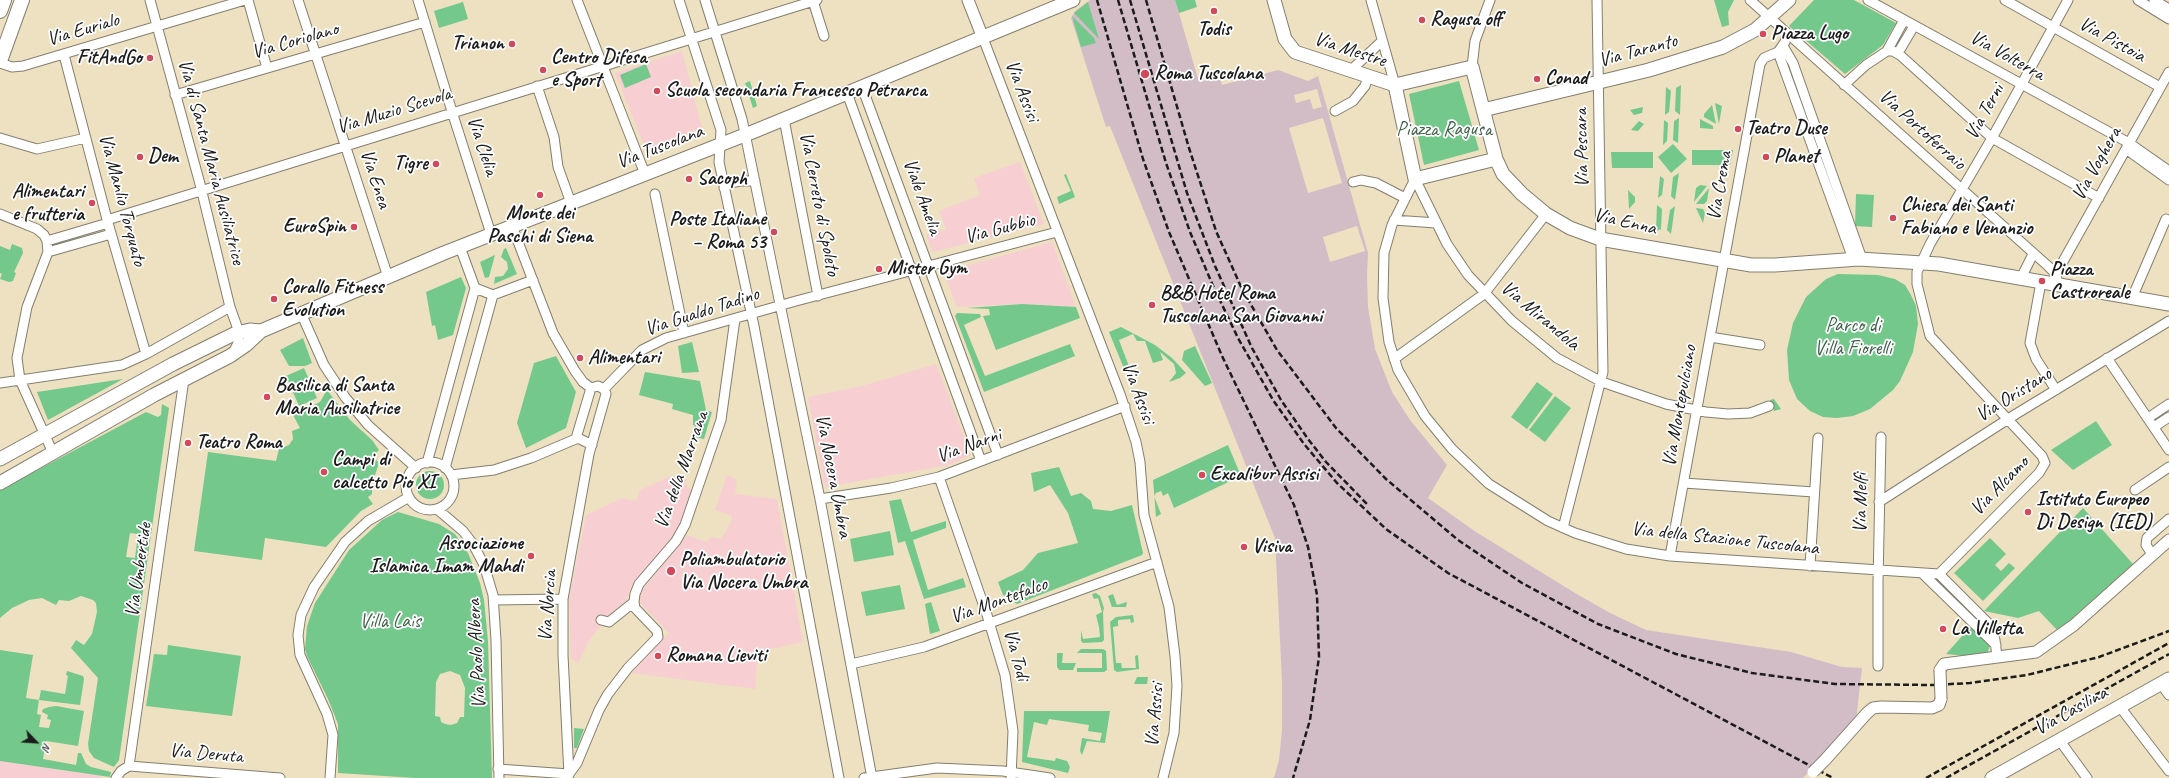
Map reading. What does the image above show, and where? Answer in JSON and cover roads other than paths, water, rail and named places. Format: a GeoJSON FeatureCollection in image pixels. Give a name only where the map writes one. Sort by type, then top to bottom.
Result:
{"type":"FeatureCollection","features":[{"type":"Feature","properties":{"kind":"main road"},"geometry":{"type":"LineString","coordinates":[[0,11],[4,0]]}},
{"type":"Feature","properties":{"kind":"main road"},"geometry":{"type":"LineString","coordinates":[[0,62],[22,0]]}},
{"type":"Feature","properties":{"kind":"main road","name":"Via Tuscolana"},"geometry":{"type":"LineString","coordinates":[[239,332],[260,330],[491,234],[720,145],[1073,0]]}},
{"type":"Feature","properties":{"kind":"main road","name":"Via Mestre"},"geometry":{"type":"LineString","coordinates":[[1274,0],[1285,40],[1294,51],[1302,56],[1395,85]]}},
{"type":"Feature","properties":{"kind":"main road","name":"Via Taranto"},"geometry":{"type":"LineString","coordinates":[[1483,110],[1668,65],[1726,46],[1752,32],[1789,0]]}},
{"type":"Feature","properties":{"kind":"main road"},"geometry":{"type":"LineString","coordinates":[[1472,67],[1496,159],[1415,179],[1395,85],[1472,67]]}},
{"type":"Feature","properties":{"kind":"main road","name":"Via Enna"},"geometry":{"type":"LineString","coordinates":[[1496,159],[1500,169],[1510,182],[1546,214],[1570,228],[1600,239],[1724,262],[1775,265],[1858,259],[1920,262],[2021,278]]}},
{"type":"Feature","properties":{"kind":"main road"},"geometry":{"type":"LineString","coordinates":[[2021,278],[2041,282],[2057,280],[2132,298],[2169,304]]}},
{"type":"Feature","properties":{"kind":"main road","name":"Via Tuscolana"},"geometry":{"type":"LineString","coordinates":[[53,453],[154,395],[233,354],[246,345],[260,330]]}},
{"type":"Feature","properties":{"kind":"main road"},"geometry":{"type":"LineString","coordinates":[[0,459],[145,378],[239,332]]}},
{"type":"Feature","properties":{"kind":"main road"},"geometry":{"type":"LineString","coordinates":[[0,483],[53,453]]}},
{"type":"Feature","properties":{"kind":"main road","name":"Via Casilina"},"geometry":{"type":"LineString","coordinates":[[1992,778],[2165,682]]}},
{"type":"Feature","properties":{"kind":"street","name":"Via di Santa Maria Ausiliatrice"},"geometry":{"type":"LineString","coordinates":[[150,0],[202,189],[230,307],[239,332]]}},
{"type":"Feature","properties":{"kind":"street","name":"Via Eurialo"},"geometry":{"type":"LineString","coordinates":[[0,62],[20,67],[246,0]]}},
{"type":"Feature","properties":{"kind":"street"},"geometry":{"type":"LineString","coordinates":[[246,0],[267,68]]}},
{"type":"Feature","properties":{"kind":"street","name":"Via Enea"},"geometry":{"type":"LineString","coordinates":[[298,0],[388,277]]}},
{"type":"Feature","properties":{"kind":"street","name":"Via Clelia"},"geometry":{"type":"LineString","coordinates":[[418,0],[491,234]]}},
{"type":"Feature","properties":{"kind":"street"},"geometry":{"type":"LineString","coordinates":[[577,0],[647,173]]}},
{"type":"Feature","properties":{"kind":"street"},"geometry":{"type":"LineString","coordinates":[[680,0],[721,130],[719,162],[752,314],[839,778]]}},
{"type":"Feature","properties":{"kind":"street","name":"Via Nocera Umbra"},"geometry":{"type":"LineString","coordinates":[[705,0],[742,119],[779,306],[820,499],[851,664],[869,778]]}},
{"type":"Feature","properties":{"kind":"street"},"geometry":{"type":"LineString","coordinates":[[968,0],[983,38]]}},
{"type":"Feature","properties":{"kind":"street"},"geometry":{"type":"LineString","coordinates":[[1371,0],[1395,85]]}},
{"type":"Feature","properties":{"kind":"street"},"geometry":{"type":"LineString","coordinates":[[1472,67],[1475,41],[1490,0]]}},
{"type":"Feature","properties":{"kind":"street","name":"Via Pescara"},"geometry":{"type":"LineString","coordinates":[[1563,528],[1602,382],[1599,82],[1596,0]]}},
{"type":"Feature","properties":{"kind":"street"},"geometry":{"type":"LineString","coordinates":[[1750,0],[1786,34],[1781,49],[1793,63],[1858,259]]}},
{"type":"Feature","properties":{"kind":"street","name":"Via Volterra"},"geometry":{"type":"LineString","coordinates":[[1868,0],[2021,84],[2128,146]]}},
{"type":"Feature","properties":{"kind":"street","name":"Via Pistoia"},"geometry":{"type":"LineString","coordinates":[[2005,0],[2160,87]]}},
{"type":"Feature","properties":{"kind":"street","name":"Via Terni"},"geometry":{"type":"LineString","coordinates":[[1930,336],[1916,281],[1920,262],[1992,138],[2068,0]]}},
{"type":"Feature","properties":{"kind":"street"},"geometry":{"type":"LineString","coordinates":[[2138,0],[2169,19]]}},
{"type":"Feature","properties":{"kind":"street"},"geometry":{"type":"LineString","coordinates":[[2154,0],[2169,9]]}},
{"type":"Feature","properties":{"kind":"street"},"geometry":{"type":"LineString","coordinates":[[815,1],[824,36]]}},
{"type":"Feature","properties":{"kind":"street","name":"Via Muzio Scevola"},"geometry":{"type":"LineString","coordinates":[[47,241],[202,189],[715,31],[791,4],[815,1]]}},
{"type":"Feature","properties":{"kind":"street"},"geometry":{"type":"LineString","coordinates":[[1844,84],[1887,51],[1904,20]]}},
{"type":"Feature","properties":{"kind":"street","name":"Via Coriolano"},"geometry":{"type":"LineString","coordinates":[[175,95],[425,22]]}},
{"type":"Feature","properties":{"kind":"street"},"geometry":{"type":"LineString","coordinates":[[1898,53],[1914,26]]}},
{"type":"Feature","properties":{"kind":"street","name":"Via Portoferraio"},"geometry":{"type":"LineString","coordinates":[[1786,34],[1844,84],[2033,254]]}},
{"type":"Feature","properties":{"kind":"street","name":"Via Assisi"},"geometry":{"type":"LineString","coordinates":[[983,38],[1125,406],[1138,451],[1144,515],[1170,614],[1177,686],[1172,743],[1163,778]]}},
{"type":"Feature","properties":{"kind":"street"},"geometry":{"type":"LineString","coordinates":[[1350,71],[1382,41]]}},
{"type":"Feature","properties":{"kind":"street","name":"Via Crema"},"geometry":{"type":"LineString","coordinates":[[1724,262],[1760,62],[1764,58],[1781,49]]}},
{"type":"Feature","properties":{"kind":"street"},"geometry":{"type":"LineString","coordinates":[[1887,51],[1898,53],[1992,138],[2098,198]]}},
{"type":"Feature","properties":{"kind":"street","name":"Via Manlio Torquato"},"geometry":{"type":"LineString","coordinates":[[64,55],[111,234],[146,354]]}},
{"type":"Feature","properties":{"kind":"street","name":"Via Voghera"},"geometry":{"type":"LineString","coordinates":[[2057,280],[2098,198],[2169,72]]}},
{"type":"Feature","properties":{"kind":"street"},"geometry":{"type":"LineString","coordinates":[[1336,111],[1353,101],[1365,86],[1368,77]]}},
{"type":"Feature","properties":{"kind":"street"},"geometry":{"type":"LineString","coordinates":[[537,86],[554,137],[556,164],[571,203]]}},
{"type":"Feature","properties":{"kind":"street","name":"Viale Amelia"},"geometry":{"type":"LineString","coordinates":[[862,87],[998,455]]}},
{"type":"Feature","properties":{"kind":"street","name":"Viale Amelia"},"geometry":{"type":"LineString","coordinates":[[848,93],[981,461]]}},
{"type":"Feature","properties":{"kind":"street","name":"Via Cerreto di Spoleto"},"geometry":{"type":"LineString","coordinates":[[784,119],[818,296]]}},
{"type":"Feature","properties":{"kind":"street"},"geometry":{"type":"LineString","coordinates":[[0,138],[37,149],[86,138]]}},
{"type":"Feature","properties":{"kind":"street"},"geometry":{"type":"LineString","coordinates":[[2128,146],[2169,171]]}},
{"type":"Feature","properties":{"kind":"street"},"geometry":{"type":"LineString","coordinates":[[2128,146],[2169,180]]}},
{"type":"Feature","properties":{"kind":"street"},"geometry":{"type":"LineString","coordinates":[[1415,179],[1436,223],[1394,220],[1415,179]]}},
{"type":"Feature","properties":{"kind":"street"},"geometry":{"type":"LineString","coordinates":[[724,188],[730,183],[740,180],[755,181]]}},
{"type":"Feature","properties":{"kind":"street"},"geometry":{"type":"LineString","coordinates":[[1353,182],[1359,180],[1372,182],[1405,198]]}},
{"type":"Feature","properties":{"kind":"street"},"geometry":{"type":"LineString","coordinates":[[655,194],[684,333]]}},
{"type":"Feature","properties":{"kind":"street"},"geometry":{"type":"LineString","coordinates":[[0,214],[37,229],[44,235],[47,241],[48,252],[27,307],[17,358],[20,380],[53,453]]}},
{"type":"Feature","properties":{"kind":"street"},"geometry":{"type":"LineString","coordinates":[[1394,359],[1484,294],[1546,214]]}},
{"type":"Feature","properties":{"kind":"street"},"geometry":{"type":"LineString","coordinates":[[2132,298],[2166,219]]}},
{"type":"Feature","properties":{"kind":"street","name":"Via della Stazione Tuscolana"},"geometry":{"type":"LineString","coordinates":[[1394,220],[1388,234],[1383,260],[1383,298],[1385,323],[1394,359],[1408,390],[1425,416],[1463,460],[1504,495],[1535,514],[1563,528],[1618,546],[1670,556],[1939,574]]}},
{"type":"Feature","properties":{"kind":"street","name":"Via Mirandola"},"geometry":{"type":"LineString","coordinates":[[1436,223],[1452,252],[1484,294],[1512,322],[1551,353],[1602,382],[1656,402],[1697,410],[1735,414],[1750,413],[1768,406]]}},
{"type":"Feature","properties":{"kind":"street"},"geometry":{"type":"LineString","coordinates":[[512,226],[558,342],[579,377],[591,388]]}},
{"type":"Feature","properties":{"kind":"street","name":"Via Gubbio"},"geometry":{"type":"LineString","coordinates":[[912,271],[1057,232]]}},
{"type":"Feature","properties":{"kind":"street"},"geometry":{"type":"LineString","coordinates":[[48,252],[111,234]]}},
{"type":"Feature","properties":{"kind":"street"},"geometry":{"type":"LineString","coordinates":[[427,463],[475,288],[460,247]]}},
{"type":"Feature","properties":{"kind":"street"},"geometry":{"type":"LineString","coordinates":[[2021,278],[2033,254],[2057,280]]}},
{"type":"Feature","properties":{"kind":"street","name":"Via Montepulciano"},"geometry":{"type":"LineString","coordinates":[[1670,556],[1724,262]]}},
{"type":"Feature","properties":{"kind":"street"},"geometry":{"type":"LineString","coordinates":[[779,306],[912,271]]}},
{"type":"Feature","properties":{"kind":"street"},"geometry":{"type":"LineString","coordinates":[[475,288],[493,295],[533,280]]}},
{"type":"Feature","properties":{"kind":"street"},"geometry":{"type":"LineString","coordinates":[[2041,282],[2030,343],[2036,359],[2056,390]]}},
{"type":"Feature","properties":{"kind":"street"},"geometry":{"type":"LineString","coordinates":[[448,471],[493,295]]}},
{"type":"Feature","properties":{"kind":"street","name":"Via Gualdo Tadino"},"geometry":{"type":"LineString","coordinates":[[604,389],[642,350],[662,340],[779,306]]}},
{"type":"Feature","properties":{"kind":"street"},"geometry":{"type":"LineString","coordinates":[[0,383],[118,366],[146,354],[230,307]]}},
{"type":"Feature","properties":{"kind":"street"},"geometry":{"type":"LineString","coordinates":[[301,313],[321,360],[345,398],[368,426],[416,468]]}},
{"type":"Feature","properties":{"kind":"street","name":"Via della Marrana"},"geometry":{"type":"LineString","coordinates":[[634,602],[639,584],[676,541],[685,525],[721,420],[735,319]]}},
{"type":"Feature","properties":{"kind":"street","name":"Via Oristano"},"geometry":{"type":"LineString","coordinates":[[1879,502],[2107,358],[2169,321]]}},
{"type":"Feature","properties":{"kind":"street"},"geometry":{"type":"LineString","coordinates":[[233,354],[238,343],[239,332]]}},
{"type":"Feature","properties":{"kind":"street","name":"Via Alcamo"},"geometry":{"type":"LineString","coordinates":[[1930,336],[2044,458],[2044,466],[1939,574]]}},
{"type":"Feature","properties":{"kind":"street"},"geometry":{"type":"LineString","coordinates":[[1710,337],[1760,345]]}},
{"type":"Feature","properties":{"kind":"street"},"geometry":{"type":"LineString","coordinates":[[2107,358],[2169,450]]}},
{"type":"Feature","properties":{"kind":"street"},"geometry":{"type":"LineString","coordinates":[[145,378],[143,388],[146,392],[154,395]]}},
{"type":"Feature","properties":{"kind":"street","name":"Via Umbertide"},"geometry":{"type":"LineString","coordinates":[[129,766],[184,379]]}},
{"type":"Feature","properties":{"kind":"street"},"geometry":{"type":"LineString","coordinates":[[591,388],[598,386],[604,389]]}},
{"type":"Feature","properties":{"kind":"street"},"geometry":{"type":"LineString","coordinates":[[578,438],[577,433],[591,388]]}},
{"type":"Feature","properties":{"kind":"street","name":"Via Norcia"},"geometry":{"type":"LineString","coordinates":[[569,776],[563,665],[563,599],[592,444],[606,394],[604,389]]}},
{"type":"Feature","properties":{"kind":"street"},"geometry":{"type":"LineString","coordinates":[[2151,422],[2169,404]]}},
{"type":"Feature","properties":{"kind":"street","name":"Via Narni"},"geometry":{"type":"LineString","coordinates":[[820,499],[903,485],[939,477],[1125,406]]}},
{"type":"Feature","properties":{"kind":"street"},"geometry":{"type":"LineString","coordinates":[[2151,422],[2169,417]]}},
{"type":"Feature","properties":{"kind":"street","name":"Via Melfi"},"geometry":{"type":"LineString","coordinates":[[1878,666],[1878,570],[1881,437]]}},
{"type":"Feature","properties":{"kind":"street"},"geometry":{"type":"LineString","coordinates":[[448,471],[494,470],[526,460],[578,438],[592,444]]}},
{"type":"Feature","properties":{"kind":"street"},"geometry":{"type":"LineString","coordinates":[[1810,566],[1818,438]]}},
{"type":"Feature","properties":{"kind":"street"},"geometry":{"type":"LineString","coordinates":[[427,463],[436,463],[448,471],[454,484],[452,495],[447,503],[437,509],[421,508],[409,497],[407,490],[408,479],[416,468],[427,463]]}},
{"type":"Feature","properties":{"kind":"street"},"geometry":{"type":"LineString","coordinates":[[2135,490],[2169,467]]}},
{"type":"Feature","properties":{"kind":"street","name":"Via Todi"},"geometry":{"type":"LineString","coordinates":[[939,477],[990,624],[1005,675],[1011,709],[1013,732],[1011,775]]}},
{"type":"Feature","properties":{"kind":"street"},"geometry":{"type":"LineString","coordinates":[[1684,483],[1814,492]]}},
{"type":"Feature","properties":{"kind":"street"},"geometry":{"type":"LineString","coordinates":[[330,778],[333,735],[326,714],[301,660],[298,635],[301,615],[314,587],[345,542],[368,521],[409,497]]}},
{"type":"Feature","properties":{"kind":"street","name":"Via Paolo Albera"},"geometry":{"type":"LineString","coordinates":[[437,509],[463,532],[475,548],[486,571],[494,600],[498,774]]}},
{"type":"Feature","properties":{"kind":"street"},"geometry":{"type":"LineString","coordinates":[[2152,554],[2146,545],[2147,538],[2169,519]]}},
{"type":"Feature","properties":{"kind":"street"},"geometry":{"type":"LineString","coordinates":[[1810,775],[1873,708],[1932,708],[1939,705],[1941,699],[1940,670],[1944,664],[2029,654],[2042,649],[2079,620],[2169,540]]}},
{"type":"Feature","properties":{"kind":"street","name":"Via Montefalco"},"geometry":{"type":"LineString","coordinates":[[851,664],[917,649],[990,624],[1157,562]]}},
{"type":"Feature","properties":{"kind":"street"},"geometry":{"type":"LineString","coordinates":[[1922,573],[1996,645]]}},
{"type":"Feature","properties":{"kind":"street"},"geometry":{"type":"LineString","coordinates":[[1939,574],[1990,625],[1996,645],[1997,657]]}},
{"type":"Feature","properties":{"kind":"street"},"geometry":{"type":"LineString","coordinates":[[494,600],[563,599]]}},
{"type":"Feature","properties":{"kind":"street"},"geometry":{"type":"LineString","coordinates":[[498,774],[569,776],[577,763],[608,694],[628,668],[658,637],[657,631],[637,610],[634,602],[609,622],[601,620]]}},
{"type":"Feature","properties":{"kind":"street"},"geometry":{"type":"LineString","coordinates":[[2165,682],[2169,695]]}},
{"type":"Feature","properties":{"kind":"street"},"geometry":{"type":"LineString","coordinates":[[2120,707],[2169,771]]}},
{"type":"Feature","properties":{"kind":"street"},"geometry":{"type":"LineString","coordinates":[[2060,740],[2087,778]]}},
{"type":"Feature","properties":{"kind":"street"},"geometry":{"type":"LineString","coordinates":[[116,778],[121,771],[129,766]]}},
{"type":"Feature","properties":{"kind":"street","name":"Via Deruta"},"geometry":{"type":"LineString","coordinates":[[129,766],[165,774],[280,778]]}},
{"type":"Feature","properties":{"kind":"street"},"geometry":{"type":"LineString","coordinates":[[869,778],[937,768],[1050,778]]}},
{"type":"Feature","properties":{"kind":"water"},"geometry":{"type":"Polygon","coordinates":[[[1218,470],[1222,478],[1211,483],[1208,476],[1218,470]]]}},
{"type":"Feature","properties":{"kind":"railway"},"geometry":{"type":"LineString","coordinates":[[1097,0],[1143,159],[1169,232],[1222,356],[1294,505],[1308,547],[1317,595],[1319,657],[1310,720],[1293,778]]}},
{"type":"Feature","properties":{"kind":"railway"},"geometry":{"type":"LineString","coordinates":[[1118,0],[1166,163],[1190,232],[1214,288],[1238,338],[1273,400],[1304,444],[1337,483],[1386,529],[1448,573],[1833,778]]}},
{"type":"Feature","properties":{"kind":"railway"},"geometry":{"type":"LineString","coordinates":[[1130,0],[1187,193],[1215,266],[1252,348],[1281,400],[1308,439],[1326,462],[1368,505]]}},
{"type":"Feature","properties":{"kind":"railway"},"geometry":{"type":"LineString","coordinates":[[1146,0],[1189,148],[1216,231],[1242,289],[1277,350],[1336,428],[1386,479],[1458,540],[1522,583],[1598,624],[1676,654],[1752,673],[1835,684],[1933,685],[1970,683],[2027,675],[2099,657],[2169,631]]}},
{"type":"Feature","properties":{"kind":"railway"},"geometry":{"type":"LineString","coordinates":[[1926,778],[2169,643]]}},
{"type":"Feature","properties":{"kind":"railway"},"geometry":{"type":"LineString","coordinates":[[1946,778],[2169,654]]}},
{"type":"Feature","properties":{"kind":"place","name":"Todis"},"geometry":{"type":"Point","coordinates":[1214,11]}},
{"type":"Feature","properties":{"kind":"place","name":"Ragusa off"},"geometry":{"type":"Point","coordinates":[1422,20]}},
{"type":"Feature","properties":{"kind":"place","name":"Piazza Lugo"},"geometry":{"type":"Point","coordinates":[1763,34]}},
{"type":"Feature","properties":{"kind":"place","name":"Trianon"},"geometry":{"type":"Point","coordinates":[512,44]}},
{"type":"Feature","properties":{"kind":"place","name":"FitAndGo"},"geometry":{"type":"Point","coordinates":[150,58]}},
{"type":"Feature","properties":{"kind":"place","name":"Centro Difesa e Sport"},"geometry":{"type":"Point","coordinates":[543,70]}},
{"type":"Feature","properties":{"kind":"place","name":"Roma Tuscolana"},"geometry":{"type":"Point","coordinates":[1145,74]}},
{"type":"Feature","properties":{"kind":"place","name":"Conad"},"geometry":{"type":"Point","coordinates":[1537,79]}},
{"type":"Feature","properties":{"kind":"place","name":"Scuola secondaria Francesco Petrarca"},"geometry":{"type":"Point","coordinates":[657,91]}},
{"type":"Feature","properties":{"kind":"place","name":"Teatro Duse"},"geometry":{"type":"Point","coordinates":[1738,129]}},
{"type":"Feature","properties":{"kind":"place","name":"Dem"},"geometry":{"type":"Point","coordinates":[140,157]}},
{"type":"Feature","properties":{"kind":"place","name":"Planet"},"geometry":{"type":"Point","coordinates":[1766,157]}},
{"type":"Feature","properties":{"kind":"place","name":"Tigre"},"geometry":{"type":"Point","coordinates":[436,164]}},
{"type":"Feature","properties":{"kind":"place","name":"Sacoph"},"geometry":{"type":"Point","coordinates":[689,179]}},
{"type":"Feature","properties":{"kind":"place","name":"Monte dei Paschi di Siena"},"geometry":{"type":"Point","coordinates":[540,195]}},
{"type":"Feature","properties":{"kind":"place","name":"Alimentari e frutteria"},"geometry":{"type":"Point","coordinates":[92,203]}},
{"type":"Feature","properties":{"kind":"place","name":"Chiesa dei Santi Fabiano e Venanzio"},"geometry":{"type":"Point","coordinates":[1893,218]}},
{"type":"Feature","properties":{"kind":"place","name":"EuroSpin"},"geometry":{"type":"Point","coordinates":[354,227]}},
{"type":"Feature","properties":{"kind":"place","name":"Poste Italiane – Roma 53"},"geometry":{"type":"Point","coordinates":[774,232]}},
{"type":"Feature","properties":{"kind":"place","name":"Mister Gym"},"geometry":{"type":"Point","coordinates":[879,269]}},
{"type":"Feature","properties":{"kind":"place","name":"Piazza Castroreale"},"geometry":{"type":"Point","coordinates":[2042,281]}},
{"type":"Feature","properties":{"kind":"place","name":"Corallo Fitness Evolution"},"geometry":{"type":"Point","coordinates":[274,299]}},
{"type":"Feature","properties":{"kind":"place","name":"B&B Hotel Roma Tuscolana San Giovanni"},"geometry":{"type":"Point","coordinates":[1152,305]}},
{"type":"Feature","properties":{"kind":"place","name":"Alimentari"},"geometry":{"type":"Point","coordinates":[580,358]}},
{"type":"Feature","properties":{"kind":"place","name":"Basilica di Santa Maria Ausiliatrice"},"geometry":{"type":"Point","coordinates":[267,397]}},
{"type":"Feature","properties":{"kind":"place","name":"Teatro Roma"},"geometry":{"type":"Point","coordinates":[188,443]}},
{"type":"Feature","properties":{"kind":"place","name":"Campi di calcetto Pio XI"},"geometry":{"type":"Point","coordinates":[324,472]}},
{"type":"Feature","properties":{"kind":"place","name":"Excalibur Assisi"},"geometry":{"type":"Point","coordinates":[1202,475]}},
{"type":"Feature","properties":{"kind":"place","name":"Istituto Europeo Di Design (IED)"},"geometry":{"type":"Point","coordinates":[2028,512]}},
{"type":"Feature","properties":{"kind":"place","name":"Visiva"},"geometry":{"type":"Point","coordinates":[1244,547]}},
{"type":"Feature","properties":{"kind":"place","name":"Associazione Islamica Imam Mahdi"},"geometry":{"type":"Point","coordinates":[531,556]}},
{"type":"Feature","properties":{"kind":"place","name":"Poliambulatorio Via Nocera Umbra"},"geometry":{"type":"Point","coordinates":[671,571]}},
{"type":"Feature","properties":{"kind":"place","name":"La Villetta"},"geometry":{"type":"Point","coordinates":[1943,629]}},
{"type":"Feature","properties":{"kind":"place","name":"Romana Lieviti"},"geometry":{"type":"Point","coordinates":[658,656]}},
{"type":"Feature","properties":{"kind":"park label","name":"Piazza Ragusa"},"geometry":{"type":"Point","coordinates":[1444,130]}},
{"type":"Feature","properties":{"kind":"park label","name":"Parco di Villa Fiorelli"},"geometry":{"type":"Point","coordinates":[1853,338]}},
{"type":"Feature","properties":{"kind":"park label","name":"Villa Lais"},"geometry":{"type":"Point","coordinates":[390,622]}}]}
